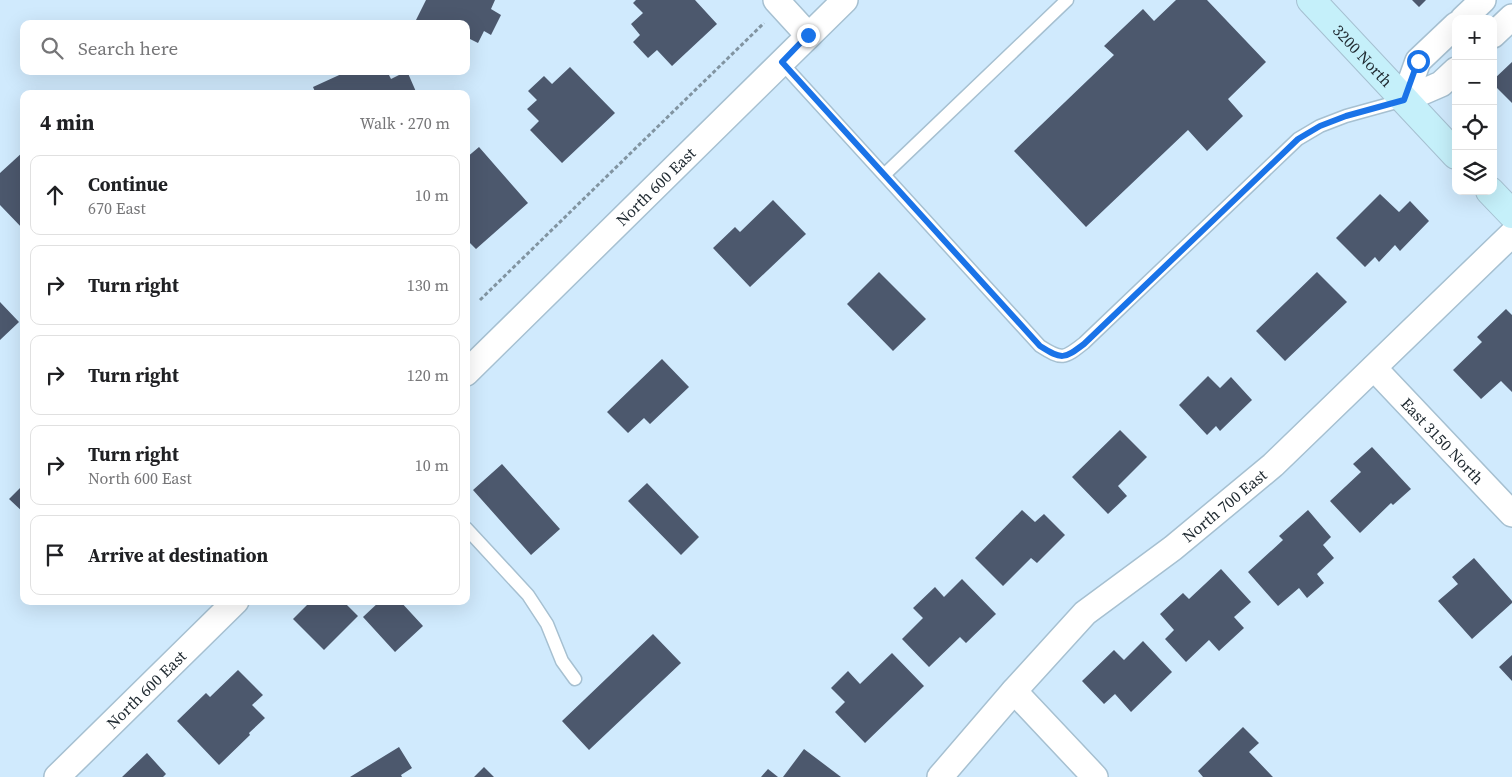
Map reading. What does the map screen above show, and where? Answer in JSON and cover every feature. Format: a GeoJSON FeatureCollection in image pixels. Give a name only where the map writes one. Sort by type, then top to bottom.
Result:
{"type":"FeatureCollection","features":[{"type":"Feature","properties":{"kind":"street"},"geometry":{"type":"LineString","coordinates":[[776,0],[808,35]]}},
{"type":"Feature","properties":{"kind":"street","name":"North 600 East"},"geometry":{"type":"LineString","coordinates":[[470,369],[845,0]]}},
{"type":"Feature","properties":{"kind":"street","name":"3200 North"},"geometry":{"type":"LineString","coordinates":[[1311,0],[1452,150]]}},
{"type":"Feature","properties":{"kind":"street"},"geometry":{"type":"LineString","coordinates":[[1467,15],[1483,0]]}},
{"type":"Feature","properties":{"kind":"street"},"geometry":{"type":"LineString","coordinates":[[1497,31],[1512,17]]}},
{"type":"Feature","properties":{"kind":"street"},"geometry":{"type":"LineString","coordinates":[[1404,100],[1418,61],[1452,29]]}},
{"type":"Feature","properties":{"kind":"street"},"geometry":{"type":"LineString","coordinates":[[1404,100],[1441,84],[1452,74]]}},
{"type":"Feature","properties":{"kind":"street"},"geometry":{"type":"LineString","coordinates":[[1494,195],[1512,214]]}},
{"type":"Feature","properties":{"kind":"street","name":"North 700 East"},"geometry":{"type":"LineString","coordinates":[[940,777],[1014,691],[1085,613],[1173,548],[1273,465],[1512,234]]}},
{"type":"Feature","properties":{"kind":"street","name":"East 3150 North"},"geometry":{"type":"LineString","coordinates":[[1374,368],[1512,514]]}},
{"type":"Feature","properties":{"kind":"street","name":"North 600 East"},"geometry":{"type":"LineString","coordinates":[[57,777],[232,605]]}},
{"type":"Feature","properties":{"kind":"street"},"geometry":{"type":"LineString","coordinates":[[1014,691],[1095,777]]}},
{"type":"Feature","properties":{"kind":"lane"},"geometry":{"type":"LineString","coordinates":[[884,175],[1067,0]]}},
{"type":"Feature","properties":{"kind":"lane"},"geometry":{"type":"LineString","coordinates":[[782,62],[1040,346],[1056,356],[1068,356],[1084,344],[1298,139],[1320,126],[1346,116],[1404,100]]}},
{"type":"Feature","properties":{"kind":"lane"},"geometry":{"type":"LineString","coordinates":[[470,532],[528,596],[547,624],[562,661],[575,679]]}},
{"type":"Feature","properties":{"kind":"path"},"geometry":{"type":"LineString","coordinates":[[480,300],[760,28]]}},
{"type":"Feature","properties":{"kind":"building"},"geometry":{"type":"Polygon","coordinates":[[[426,0],[495,0],[491,9],[501,15],[491,35],[484,31],[478,43],[470,39],[470,20],[416,20],[426,0]]]}},
{"type":"Feature","properties":{"kind":"building"},"geometry":{"type":"Polygon","coordinates":[[[636,0],[695,0],[717,24],[672,66],[657,50],[648,58],[633,42],[640,35],[631,24],[643,13],[633,3],[636,0]]]}},
{"type":"Feature","properties":{"kind":"building"},"geometry":{"type":"Polygon","coordinates":[[[1176,0],[1207,0],[1266,62],[1228,99],[1243,116],[1207,151],[1188,130],[1086,227],[1014,151],[1114,55],[1104,46],[1143,9],[1154,21],[1176,0]]]}},
{"type":"Feature","properties":{"kind":"building"},"geometry":{"type":"Polygon","coordinates":[[[1412,0],[1426,0],[1419,7],[1412,0]]]}},
{"type":"Feature","properties":{"kind":"building"},"geometry":{"type":"Polygon","coordinates":[[[1512,62],[1512,103],[1497,88],[1497,76],[1512,62]]]}},
{"type":"Feature","properties":{"kind":"building"},"geometry":{"type":"Polygon","coordinates":[[[570,67],[615,113],[562,163],[530,130],[539,121],[527,109],[537,100],[528,91],[544,76],[552,84],[570,67]]]}},
{"type":"Feature","properties":{"kind":"building"},"geometry":{"type":"Polygon","coordinates":[[[339,75],[389,75],[391,79],[399,75],[409,75],[415,90],[314,90],[313,87],[339,75]]]}},
{"type":"Feature","properties":{"kind":"building"},"geometry":{"type":"Polygon","coordinates":[[[479,147],[528,203],[476,249],[470,243],[470,155],[479,147]]]}},
{"type":"Feature","properties":{"kind":"building"},"geometry":{"type":"Polygon","coordinates":[[[20,155],[20,226],[0,205],[0,173],[20,155]]]}},
{"type":"Feature","properties":{"kind":"building"},"geometry":{"type":"Polygon","coordinates":[[[1380,194],[1399,212],[1410,201],[1429,221],[1400,251],[1395,245],[1379,262],[1375,257],[1365,267],[1336,238],[1380,194]]]}},
{"type":"Feature","properties":{"kind":"building"},"geometry":{"type":"Polygon","coordinates":[[[773,200],[806,234],[750,287],[713,248],[735,227],[740,232],[773,200]]]}},
{"type":"Feature","properties":{"kind":"building"},"geometry":{"type":"Polygon","coordinates":[[[879,272],[926,319],[893,351],[847,304],[879,272]]]}},
{"type":"Feature","properties":{"kind":"building"},"geometry":{"type":"Polygon","coordinates":[[[1317,272],[1347,302],[1285,361],[1256,331],[1317,272]]]}},
{"type":"Feature","properties":{"kind":"building"},"geometry":{"type":"Polygon","coordinates":[[[0,302],[19,322],[0,340],[0,302]]]}},
{"type":"Feature","properties":{"kind":"building"},"geometry":{"type":"Polygon","coordinates":[[[1506,309],[1512,315],[1512,392],[1501,381],[1481,399],[1453,370],[1482,342],[1477,337],[1506,309]]]}},
{"type":"Feature","properties":{"kind":"building"},"geometry":{"type":"Polygon","coordinates":[[[662,359],[689,387],[650,424],[644,418],[628,433],[607,412],[662,359]]]}},
{"type":"Feature","properties":{"kind":"building"},"geometry":{"type":"Polygon","coordinates":[[[1208,376],[1220,388],[1231,377],[1252,400],[1220,431],[1216,426],[1207,435],[1179,405],[1208,376]]]}},
{"type":"Feature","properties":{"kind":"building"},"geometry":{"type":"Polygon","coordinates":[[[1120,430],[1147,457],[1118,486],[1127,496],[1108,514],[1072,477],[1120,430]]]}},
{"type":"Feature","properties":{"kind":"building"},"geometry":{"type":"Polygon","coordinates":[[[1372,447],[1411,489],[1393,505],[1391,503],[1360,533],[1330,501],[1361,472],[1353,464],[1372,447]]]}},
{"type":"Feature","properties":{"kind":"building"},"geometry":{"type":"Polygon","coordinates":[[[502,464],[560,529],[531,555],[473,490],[502,464]]]}},
{"type":"Feature","properties":{"kind":"building"},"geometry":{"type":"Polygon","coordinates":[[[647,483],[699,537],[681,555],[628,501],[647,483]]]}},
{"type":"Feature","properties":{"kind":"building"},"geometry":{"type":"Polygon","coordinates":[[[20,488],[20,509],[9,499],[20,488]]]}},
{"type":"Feature","properties":{"kind":"building"},"geometry":{"type":"Polygon","coordinates":[[[1022,510],[1035,522],[1044,514],[1065,535],[1037,563],[1031,558],[1003,586],[975,558],[1022,510]]]}},
{"type":"Feature","properties":{"kind":"building"},"geometry":{"type":"Polygon","coordinates":[[[1308,510],[1331,537],[1323,545],[1334,558],[1317,574],[1324,583],[1307,598],[1299,588],[1278,606],[1248,572],[1283,540],[1279,536],[1308,510]]]}},
{"type":"Feature","properties":{"kind":"building"},"geometry":{"type":"Polygon","coordinates":[[[1474,558],[1512,603],[1472,639],[1438,601],[1458,584],[1452,577],[1474,558]]]}},
{"type":"Feature","properties":{"kind":"building"},"geometry":{"type":"Polygon","coordinates":[[[1221,569],[1251,602],[1234,617],[1244,628],[1219,651],[1209,640],[1186,662],[1165,639],[1174,630],[1160,614],[1183,593],[1189,599],[1221,569]]]}},
{"type":"Feature","properties":{"kind":"building"},"geometry":{"type":"Polygon","coordinates":[[[962,579],[996,614],[966,643],[960,637],[929,667],[902,639],[923,618],[913,608],[935,587],[944,597],[962,579]]]}},
{"type":"Feature","properties":{"kind":"building"},"geometry":{"type":"Polygon","coordinates":[[[307,605],[347,605],[358,616],[324,650],[293,619],[307,605]]]}},
{"type":"Feature","properties":{"kind":"building"},"geometry":{"type":"Polygon","coordinates":[[[376,605],[404,605],[423,626],[395,652],[363,617],[376,605]]]}},
{"type":"Feature","properties":{"kind":"building"},"geometry":{"type":"Polygon","coordinates":[[[653,634],[681,663],[589,750],[562,721],[653,634]]]}},
{"type":"Feature","properties":{"kind":"building"},"geometry":{"type":"Polygon","coordinates":[[[1143,641],[1172,672],[1131,712],[1115,694],[1104,704],[1082,681],[1114,650],[1124,660],[1143,641]]]}},
{"type":"Feature","properties":{"kind":"building"},"geometry":{"type":"Polygon","coordinates":[[[892,653],[924,686],[865,743],[835,712],[845,702],[831,688],[848,671],[860,684],[892,653]]]}},
{"type":"Feature","properties":{"kind":"building"},"geometry":{"type":"Polygon","coordinates":[[[1512,655],[1512,681],[1499,667],[1512,655]]]}},
{"type":"Feature","properties":{"kind":"building"},"geometry":{"type":"Polygon","coordinates":[[[238,670],[263,695],[252,705],[265,718],[219,765],[177,721],[206,693],[210,697],[238,670]]]}},
{"type":"Feature","properties":{"kind":"building"},"geometry":{"type":"Polygon","coordinates":[[[1243,727],[1259,743],[1249,752],[1273,777],[1203,777],[1198,771],[1243,727]]]}},
{"type":"Feature","properties":{"kind":"building"},"geometry":{"type":"Polygon","coordinates":[[[399,747],[412,768],[401,775],[402,777],[350,777],[399,747]]]}},
{"type":"Feature","properties":{"kind":"building"},"geometry":{"type":"Polygon","coordinates":[[[804,749],[841,777],[783,777],[804,749]]]}},
{"type":"Feature","properties":{"kind":"building"},"geometry":{"type":"Polygon","coordinates":[[[147,753],[166,774],[163,777],[122,777],[147,753]]]}},
{"type":"Feature","properties":{"kind":"building"},"geometry":{"type":"Polygon","coordinates":[[[484,767],[494,777],[474,777],[484,767]]]}},
{"type":"Feature","properties":{"kind":"building"},"geometry":{"type":"Polygon","coordinates":[[[768,769],[778,777],[761,777],[768,769]]]}},
{"type":"Feature","properties":{"kind":"route"},"geometry":{"type":"LineString","coordinates":[[808,35],[782,62],[1040,346],[1056,356],[1068,356],[1084,344],[1298,139],[1320,126],[1346,116],[1404,100],[1418,61]]}}]}
